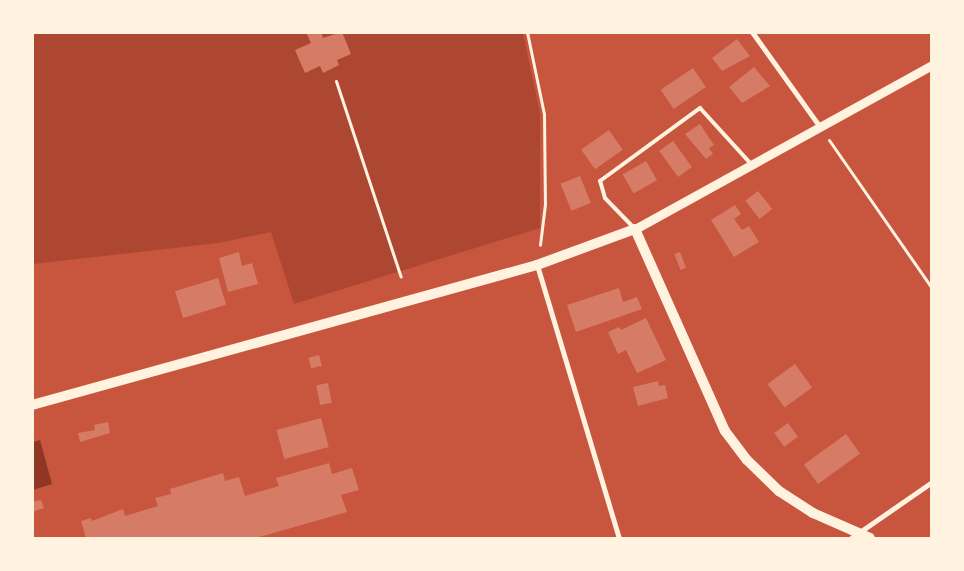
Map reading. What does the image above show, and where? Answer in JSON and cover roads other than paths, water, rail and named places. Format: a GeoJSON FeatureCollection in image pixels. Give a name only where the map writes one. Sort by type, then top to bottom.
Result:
{"type":"FeatureCollection","features":[{"type":"Feature","properties":{"kind":"main road"},"geometry":{"type":"LineString","coordinates":[[32,405],[538,265],[635,229],[725,431],[747,460],[779,491],[813,513],[854,536],[870,538]]}},
{"type":"Feature","properties":{"kind":"street"},"geometry":{"type":"LineString","coordinates":[[752,32],[820,128]]}},
{"type":"Feature","properties":{"kind":"street"},"geometry":{"type":"LineString","coordinates":[[635,229],[932,65]]}},
{"type":"Feature","properties":{"kind":"street"},"geometry":{"type":"LineString","coordinates":[[538,265],[619,538]]}},
{"type":"Feature","properties":{"kind":"street"},"geometry":{"type":"LineString","coordinates":[[854,536],[932,482]]}},
{"type":"Feature","properties":{"kind":"lane"},"geometry":{"type":"LineString","coordinates":[[635,229],[605,198],[600,181],[700,108],[753,165]]}}]}
